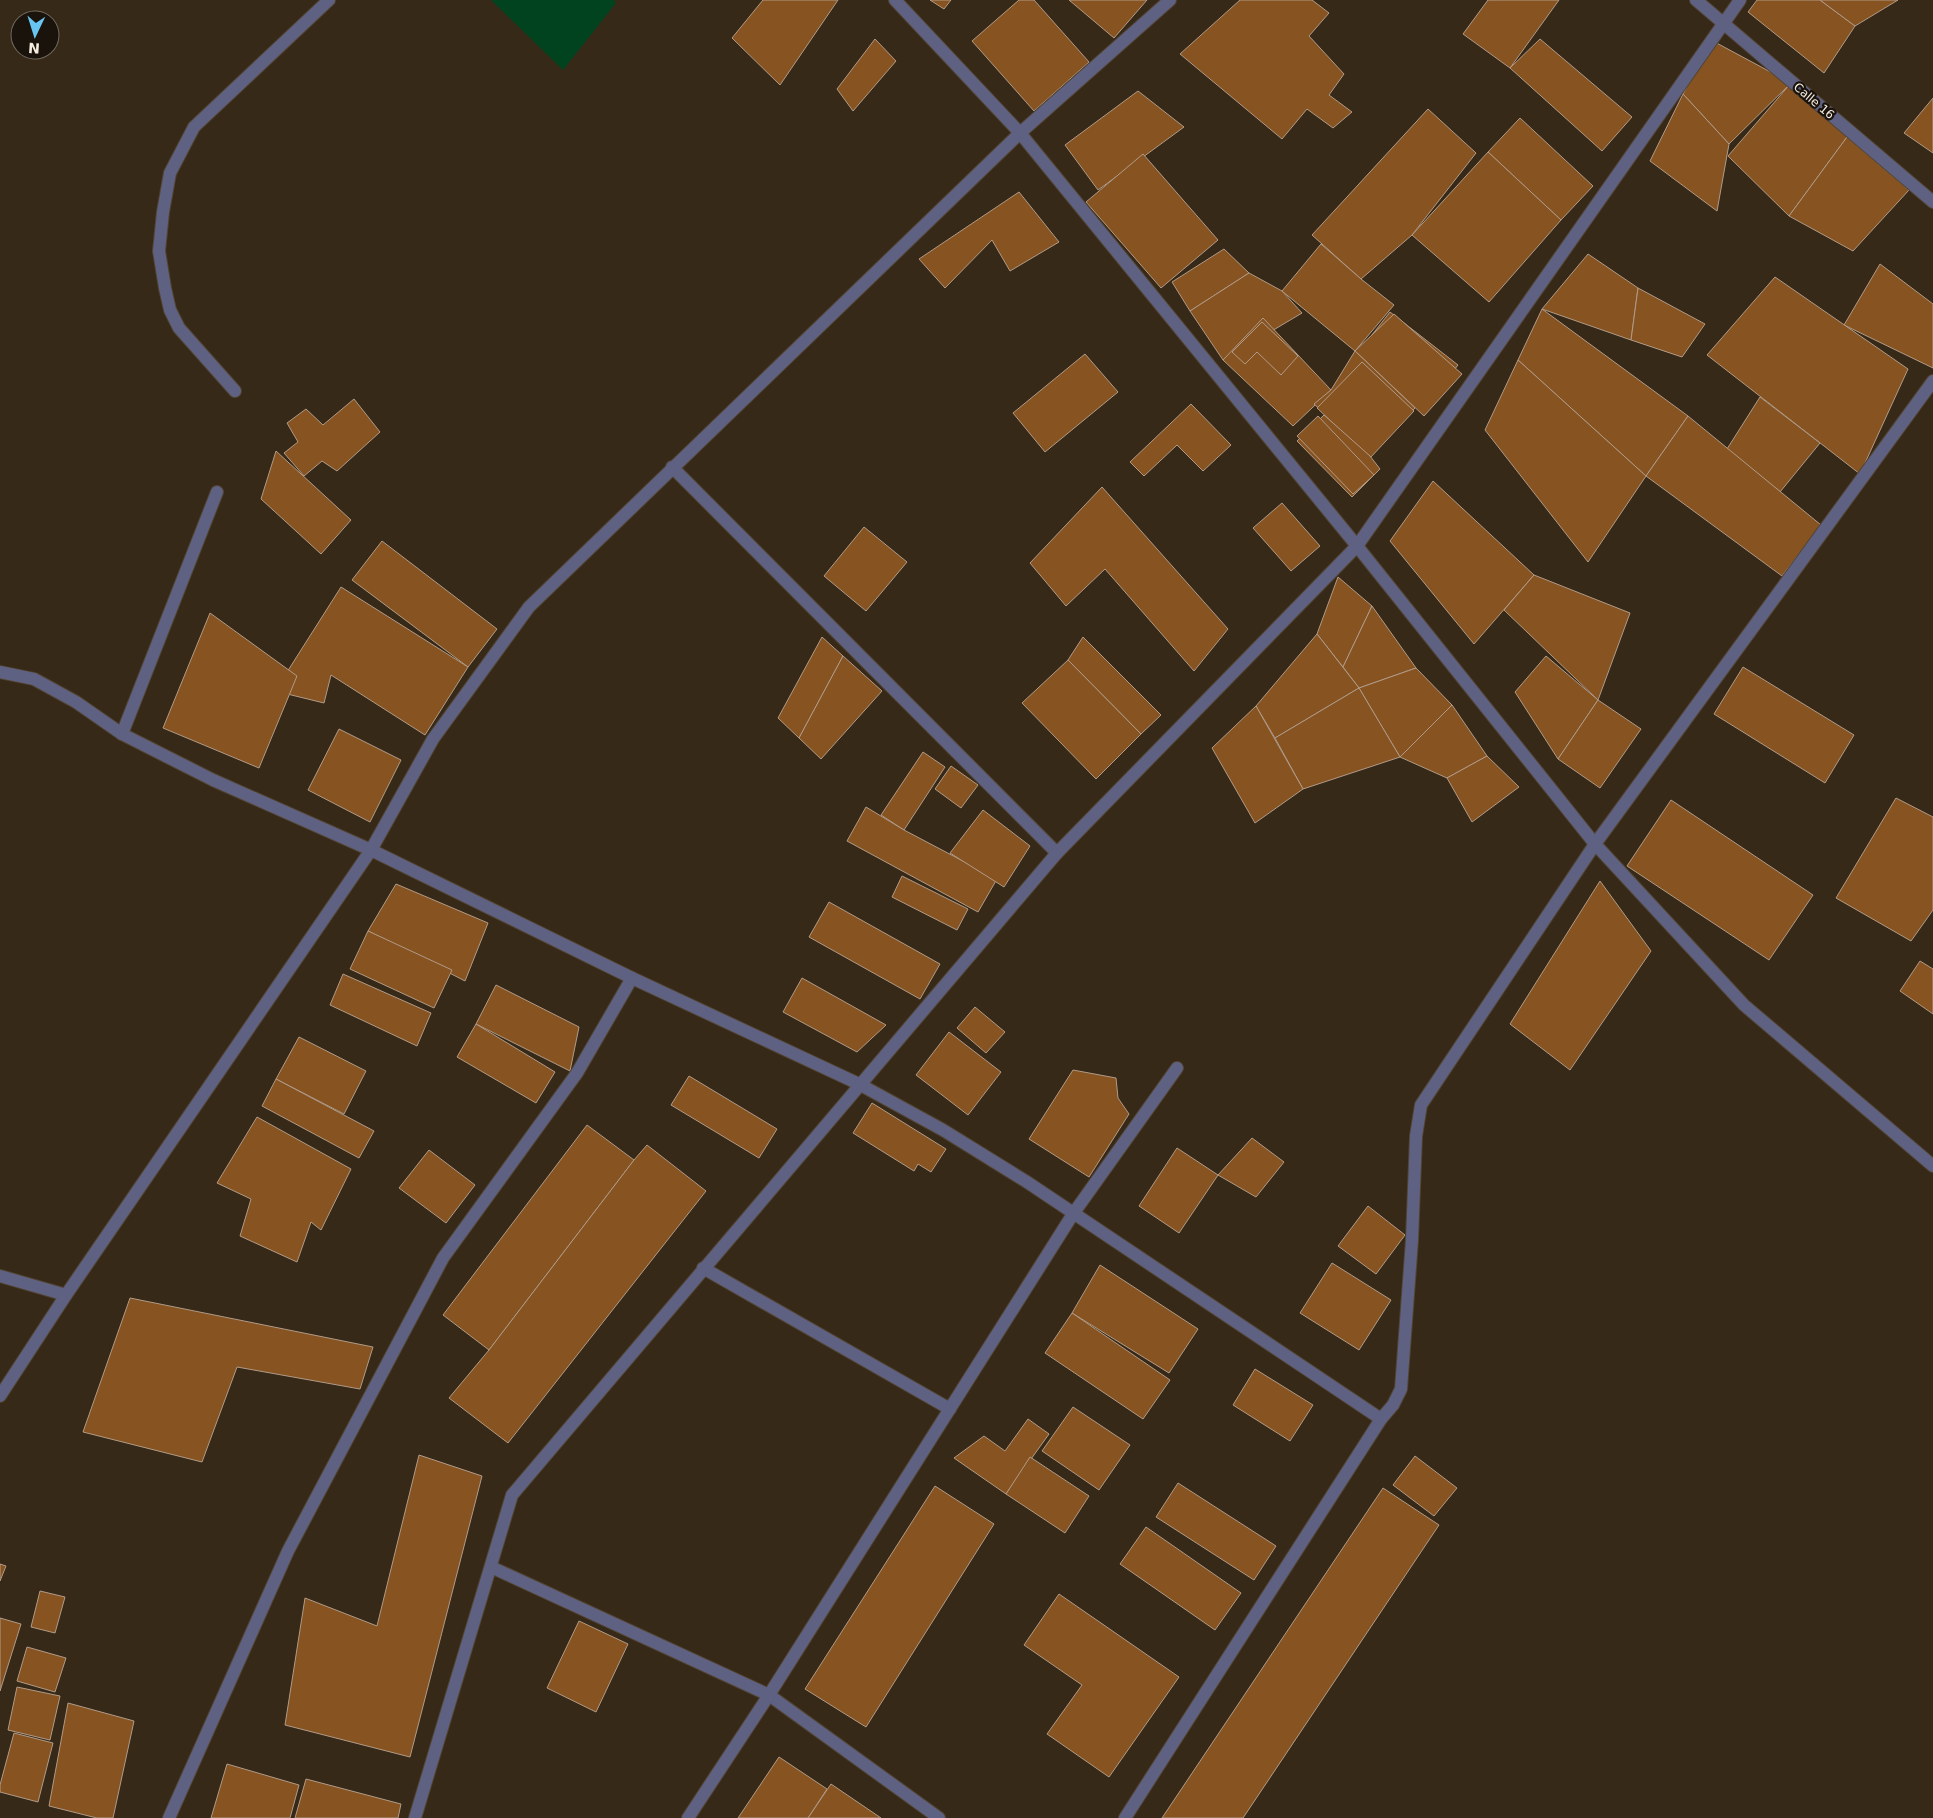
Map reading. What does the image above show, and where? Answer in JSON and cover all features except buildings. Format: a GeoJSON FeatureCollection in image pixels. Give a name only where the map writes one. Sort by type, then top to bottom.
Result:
{"type":"FeatureCollection","features":[{"type":"Feature","properties":{"kind":"street"},"geometry":{"type":"LineString","coordinates":[[235,391],[179,328],[170,310],[159,251],[170,173],[194,127],[329,0]]}},
{"type":"Feature","properties":{"kind":"street"},"geometry":{"type":"LineString","coordinates":[[895,0],[1020,133],[1357,546],[1595,844],[1744,1006],[1933,1166]]}},
{"type":"Feature","properties":{"kind":"street"},"geometry":{"type":"LineString","coordinates":[[0,1396],[66,1295],[370,850],[433,738],[529,607],[1020,133],[1170,0]]}},
{"type":"Feature","properties":{"kind":"street","name":"Calle 16"},"geometry":{"type":"LineString","coordinates":[[1696,0],[1933,202]]}},
{"type":"Feature","properties":{"kind":"street"},"geometry":{"type":"LineString","coordinates":[[414,1818],[512,1495],[1057,853],[1357,546],[1722,23],[1740,0]]}},
{"type":"Feature","properties":{"kind":"street"},"geometry":{"type":"LineString","coordinates":[[1125,1818],[1381,1419],[1394,1405],[1401,1389],[1412,1240],[1416,1136],[1421,1105],[1595,844],[1933,381]]}},
{"type":"Feature","properties":{"kind":"street"},"geometry":{"type":"LineString","coordinates":[[672,467],[1057,853]]}},
{"type":"Feature","properties":{"kind":"street"},"geometry":{"type":"LineString","coordinates":[[122,734],[217,492]]}},
{"type":"Feature","properties":{"kind":"street"},"geometry":{"type":"LineString","coordinates":[[0,672],[34,679],[76,702],[122,734],[214,780],[370,850],[632,978],[859,1084],[943,1130],[1027,1182],[1381,1419]]}},
{"type":"Feature","properties":{"kind":"street"},"geometry":{"type":"LineString","coordinates":[[169,1818],[288,1550],[443,1258],[577,1073],[632,978]]}},
{"type":"Feature","properties":{"kind":"street"},"geometry":{"type":"LineString","coordinates":[[688,1818],[769,1695],[1073,1214],[1177,1068]]}},
{"type":"Feature","properties":{"kind":"street"},"geometry":{"type":"LineString","coordinates":[[703,1268],[950,1409]]}},
{"type":"Feature","properties":{"kind":"street"},"geometry":{"type":"LineString","coordinates":[[0,1276],[66,1295]]}},
{"type":"Feature","properties":{"kind":"street"},"geometry":{"type":"LineString","coordinates":[[491,1567],[769,1695],[939,1818]]}},
{"type":"Feature","properties":{"kind":"green space"},"geometry":{"type":"Polygon","coordinates":[[[491,0],[614,0],[616,3],[563,70],[491,0]]]}}]}
